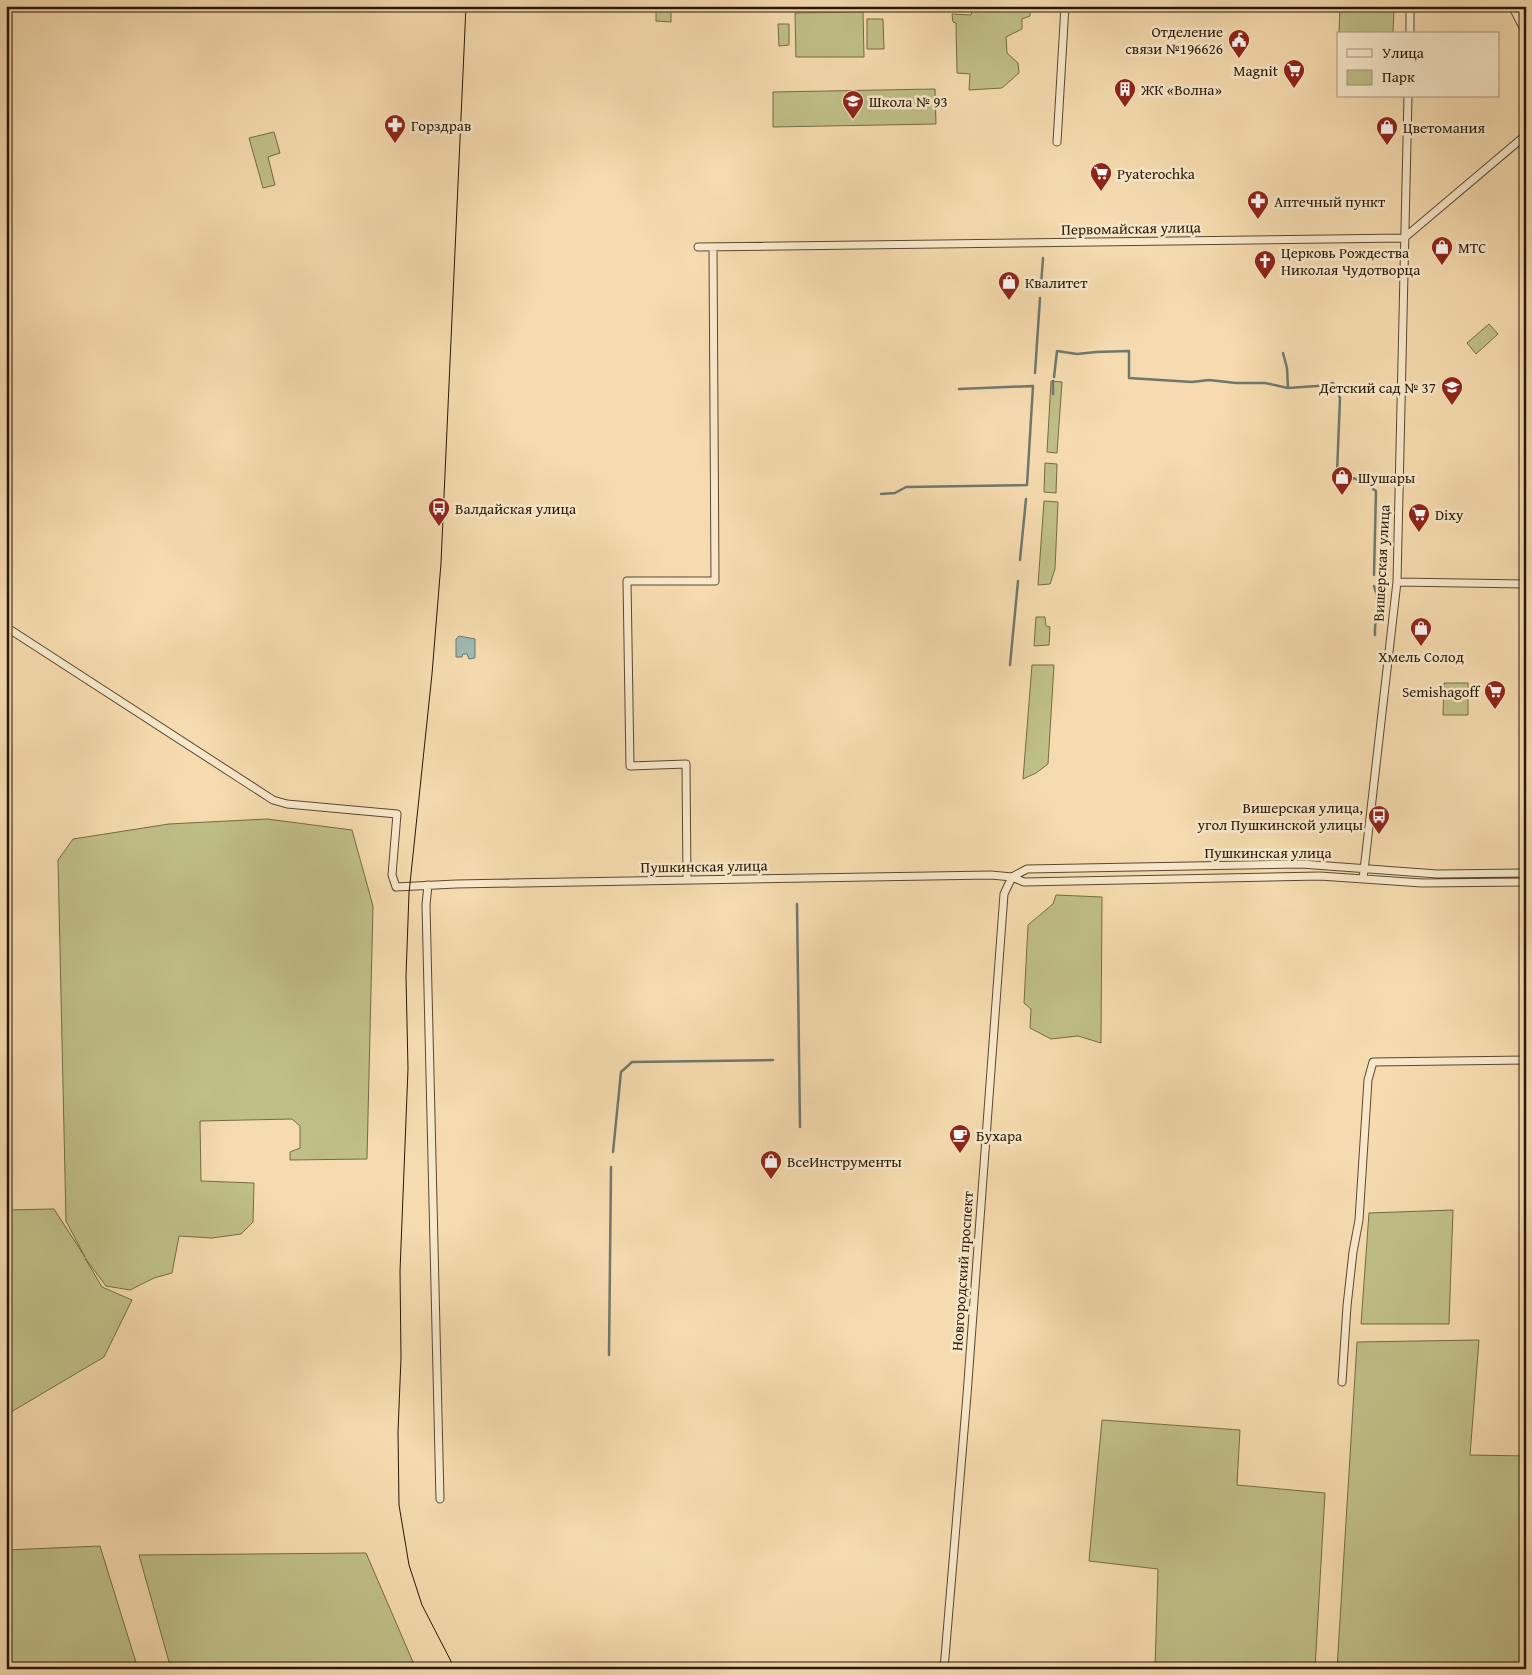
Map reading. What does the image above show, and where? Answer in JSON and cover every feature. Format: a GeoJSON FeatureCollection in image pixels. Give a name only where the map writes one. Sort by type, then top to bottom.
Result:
{"type":"FeatureCollection","features":[{"type":"Feature","properties":{"kind":"street"},"geometry":{"type":"LineString","coordinates":[[1057,142],[1065,6]]}},
{"type":"Feature","properties":{"kind":"street"},"geometry":{"type":"LineString","coordinates":[[1410,6],[1410,32]]}},
{"type":"Feature","properties":{"kind":"street"},"geometry":{"type":"LineString","coordinates":[[1512,6],[1526,33]]}},
{"type":"Feature","properties":{"kind":"street","name":"Вишерская улица"},"geometry":{"type":"LineString","coordinates":[[1363,879],[1397,582],[1408,98]]}},
{"type":"Feature","properties":{"kind":"street"},"geometry":{"type":"LineString","coordinates":[[1404,238],[1526,135]]}},
{"type":"Feature","properties":{"kind":"street","name":"Первомайская улица"},"geometry":{"type":"LineString","coordinates":[[698,247],[1404,238]]}},
{"type":"Feature","properties":{"kind":"street"},"geometry":{"type":"LineString","coordinates":[[687,880],[686,764],[630,766],[627,581],[716,581],[713,247]]}},
{"type":"Feature","properties":{"kind":"street"},"geometry":{"type":"LineString","coordinates":[[1397,582],[1526,584]]}},
{"type":"Feature","properties":{"kind":"street","name":"Пушкинская улица"},"geometry":{"type":"LineString","coordinates":[[6,628],[273,800],[287,804],[397,814],[392,876],[396,887],[428,884],[991,875],[1012,877],[1024,882],[1320,876],[1435,883],[1526,882]]}},
{"type":"Feature","properties":{"kind":"street","name":"Пушкинская улица"},"geometry":{"type":"LineString","coordinates":[[1012,877],[1027,869],[1036,868],[1301,864],[1437,874],[1526,873]]}},
{"type":"Feature","properties":{"kind":"street","name":"Новгородский проспект"},"geometry":{"type":"LineString","coordinates":[[944,1669],[967,1395],[1004,894],[1012,877]]}},
{"type":"Feature","properties":{"kind":"street"},"geometry":{"type":"LineString","coordinates":[[428,884],[426,905],[440,1499]]}},
{"type":"Feature","properties":{"kind":"street"},"geometry":{"type":"LineString","coordinates":[[1342,1382],[1347,1306],[1353,1252],[1359,1220],[1368,1080],[1373,1062],[1526,1060]]}},
{"type":"Feature","properties":{"kind":"green space"},"geometry":{"type":"Polygon","coordinates":[[[656,6],[671,6],[671,22],[656,21],[656,6]]]}},
{"type":"Feature","properties":{"kind":"green space"},"geometry":{"type":"Polygon","coordinates":[[[973,6],[1030,6],[1030,16],[1022,19],[1022,29],[1006,37],[1007,53],[1018,63],[1019,73],[1002,88],[969,90],[970,74],[957,73],[956,23],[953,22],[952,14],[971,15],[973,6]]]}},
{"type":"Feature","properties":{"kind":"green space"},"geometry":{"type":"Polygon","coordinates":[[[1340,7],[1394,9],[1393,32],[1339,32],[1340,7]]]}},
{"type":"Feature","properties":{"kind":"green space"},"geometry":{"type":"Polygon","coordinates":[[[863,12],[864,57],[796,57],[795,13],[863,12]]]}},
{"type":"Feature","properties":{"kind":"green space"},"geometry":{"type":"Polygon","coordinates":[[[867,19],[883,19],[884,49],[867,49],[867,19]]]}},
{"type":"Feature","properties":{"kind":"green space"},"geometry":{"type":"Polygon","coordinates":[[[778,24],[789,24],[789,45],[779,46],[778,24]]]}},
{"type":"Feature","properties":{"kind":"green space"},"geometry":{"type":"Polygon","coordinates":[[[935,89],[936,124],[773,127],[773,92],[935,89]]]}},
{"type":"Feature","properties":{"kind":"green space"},"geometry":{"type":"Polygon","coordinates":[[[274,132],[280,153],[268,157],[275,185],[263,188],[249,138],[274,132]]]}},
{"type":"Feature","properties":{"kind":"green space"},"geometry":{"type":"Polygon","coordinates":[[[1489,324],[1498,334],[1476,354],[1467,343],[1489,324]]]}},
{"type":"Feature","properties":{"kind":"green space"},"geometry":{"type":"Polygon","coordinates":[[[1051,381],[1062,382],[1057,453],[1047,452],[1051,381]]]}},
{"type":"Feature","properties":{"kind":"green space"},"geometry":{"type":"Polygon","coordinates":[[[1045,463],[1057,464],[1056,493],[1044,492],[1045,463]]]}},
{"type":"Feature","properties":{"kind":"green space"},"geometry":{"type":"Polygon","coordinates":[[[1044,501],[1058,502],[1055,569],[1050,584],[1038,585],[1044,501]]]}},
{"type":"Feature","properties":{"kind":"green space"},"geometry":{"type":"Polygon","coordinates":[[[1036,617],[1045,617],[1046,626],[1050,627],[1049,645],[1034,646],[1036,617]]]}},
{"type":"Feature","properties":{"kind":"green space"},"geometry":{"type":"Polygon","coordinates":[[[1032,665],[1054,665],[1048,764],[1036,773],[1023,779],[1032,665]]]}},
{"type":"Feature","properties":{"kind":"green space"},"geometry":{"type":"Polygon","coordinates":[[[1444,683],[1468,683],[1468,715],[1443,715],[1444,683]]]}},
{"type":"Feature","properties":{"kind":"green space"},"geometry":{"type":"Polygon","coordinates":[[[267,819],[352,830],[373,906],[367,1159],[290,1160],[290,1152],[300,1148],[300,1126],[292,1119],[200,1121],[201,1181],[254,1183],[253,1222],[241,1234],[212,1238],[179,1236],[172,1273],[154,1278],[130,1290],[106,1286],[85,1258],[102,1287],[132,1300],[104,1357],[6,1415],[6,1210],[54,1209],[85,1257],[66,1221],[58,860],[73,839],[169,824],[267,819]]]}},
{"type":"Feature","properties":{"kind":"green space"},"geometry":{"type":"Polygon","coordinates":[[[1056,895],[1102,897],[1101,1043],[1078,1036],[1051,1039],[1030,1028],[1031,1009],[1024,1003],[1028,925],[1053,904],[1056,895]]]}},
{"type":"Feature","properties":{"kind":"green space"},"geometry":{"type":"Polygon","coordinates":[[[1453,1210],[1449,1324],[1361,1324],[1369,1213],[1453,1210]]]}},
{"type":"Feature","properties":{"kind":"green space"},"geometry":{"type":"Polygon","coordinates":[[[1479,1340],[1470,1455],[1526,1456],[1526,1578],[1524,1579],[1526,1597],[1526,1669],[1337,1669],[1357,1342],[1479,1340]]]}},
{"type":"Feature","properties":{"kind":"green space"},"geometry":{"type":"Polygon","coordinates":[[[1102,1420],[1240,1430],[1237,1485],[1325,1493],[1315,1669],[1155,1669],[1158,1569],[1089,1561],[1102,1420]]]}},
{"type":"Feature","properties":{"kind":"green space"},"geometry":{"type":"Polygon","coordinates":[[[100,1546],[138,1669],[6,1669],[6,1550],[100,1546]]]}},
{"type":"Feature","properties":{"kind":"green space"},"geometry":{"type":"Polygon","coordinates":[[[366,1553],[416,1669],[171,1669],[139,1555],[366,1553]]]}},
{"type":"Feature","properties":{"kind":"water"},"geometry":{"type":"Polygon","coordinates":[[[459,636],[475,639],[475,658],[469,659],[467,654],[463,654],[462,657],[456,657],[456,639],[459,636]]]}},
{"type":"Feature","properties":{"kind":"waterway"},"geometry":{"type":"LineString","coordinates":[[1041,285],[1043,258]]}},
{"type":"Feature","properties":{"kind":"waterway"},"geometry":{"type":"LineString","coordinates":[[1035,373],[1040,298]]}},
{"type":"Feature","properties":{"kind":"waterway"},"geometry":{"type":"LineString","coordinates":[[1054,377],[1057,351],[1077,354],[1129,351],[1129,378],[1192,382],[1209,380],[1236,383],[1265,383],[1288,388],[1333,383],[1340,398],[1337,473],[1365,482]]}},
{"type":"Feature","properties":{"kind":"waterway"},"geometry":{"type":"LineString","coordinates":[[1283,353],[1287,368],[1288,388]]}},
{"type":"Feature","properties":{"kind":"waterway"},"geometry":{"type":"LineString","coordinates":[[1053,381],[1053,394]]}},
{"type":"Feature","properties":{"kind":"waterway"},"geometry":{"type":"LineString","coordinates":[[881,494],[895,493],[906,487],[1027,485],[1033,386],[959,389]]}},
{"type":"Feature","properties":{"kind":"waterway"},"geometry":{"type":"LineString","coordinates":[[1373,489],[1376,491],[1374,575]]}},
{"type":"Feature","properties":{"kind":"waterway"},"geometry":{"type":"LineString","coordinates":[[1020,560],[1026,499]]}},
{"type":"Feature","properties":{"kind":"waterway"},"geometry":{"type":"LineString","coordinates":[[1010,665],[1018,581]]}},
{"type":"Feature","properties":{"kind":"waterway"},"geometry":{"type":"LineString","coordinates":[[1374,586],[1377,598],[1375,635]]}},
{"type":"Feature","properties":{"kind":"waterway"},"geometry":{"type":"LineString","coordinates":[[797,904],[800,1127]]}},
{"type":"Feature","properties":{"kind":"waterway"},"geometry":{"type":"LineString","coordinates":[[613,1152],[621,1072],[632,1062],[773,1060]]}},
{"type":"Feature","properties":{"kind":"waterway"},"geometry":{"type":"LineString","coordinates":[[609,1355],[611,1167]]}},
{"type":"Feature","properties":{"kind":"waterway"},"geometry":{"type":"LineString","coordinates":[[968,1257],[969,1240]]}},
{"type":"Feature","properties":{"kind":"waterway"},"geometry":{"type":"LineString","coordinates":[[964,1313],[967,1270]]}},
{"type":"Feature","properties":{"kind":"waterway"},"geometry":{"type":"LineString","coordinates":[[963,1325],[963,1332]]}},
{"type":"Feature","properties":{"kind":"tram line"},"geometry":{"type":"LineString","coordinates":[[455,1669],[422,1605],[409,1565],[399,1505],[398,1432],[401,1358],[400,1271],[408,1069],[406,976],[409,893],[432,674],[441,563],[466,6]]}},
{"type":"Feature","properties":{"kind":"place","name":"Отделение связи №196626"},"geometry":{"type":"Point","coordinates":[1239,59]}},
{"type":"Feature","properties":{"kind":"place","name":"Magnit"},"geometry":{"type":"Point","coordinates":[1294,89]}},
{"type":"Feature","properties":{"kind":"place","name":"ЖК «Волна»"},"geometry":{"type":"Point","coordinates":[1125,108]}},
{"type":"Feature","properties":{"kind":"place","name":"Школа № 93"},"geometry":{"type":"Point","coordinates":[853,120]}},
{"type":"Feature","properties":{"kind":"place","name":"Горздрав"},"geometry":{"type":"Point","coordinates":[395,144]}},
{"type":"Feature","properties":{"kind":"place","name":"Цветомания"},"geometry":{"type":"Point","coordinates":[1387,146]}},
{"type":"Feature","properties":{"kind":"place","name":"Pyaterochka"},"geometry":{"type":"Point","coordinates":[1101,192]}},
{"type":"Feature","properties":{"kind":"place","name":"Аптечный пункт"},"geometry":{"type":"Point","coordinates":[1258,220]}},
{"type":"Feature","properties":{"kind":"place","name":"МТС"},"geometry":{"type":"Point","coordinates":[1442,266]}},
{"type":"Feature","properties":{"kind":"place","name":"Церковь Рождества Николая Чудотворца"},"geometry":{"type":"Point","coordinates":[1265,280]}},
{"type":"Feature","properties":{"kind":"place","name":"Квалитет"},"geometry":{"type":"Point","coordinates":[1009,301]}},
{"type":"Feature","properties":{"kind":"place","name":"Детский сад № 37"},"geometry":{"type":"Point","coordinates":[1452,406]}},
{"type":"Feature","properties":{"kind":"place","name":"Шушары"},"geometry":{"type":"Point","coordinates":[1342,496]}},
{"type":"Feature","properties":{"kind":"place","name":"Валдайская улица"},"geometry":{"type":"Point","coordinates":[439,527]}},
{"type":"Feature","properties":{"kind":"place","name":"Dixy"},"geometry":{"type":"Point","coordinates":[1419,533]}},
{"type":"Feature","properties":{"kind":"place","name":"Хмель Солод"},"geometry":{"type":"Point","coordinates":[1421,647]}},
{"type":"Feature","properties":{"kind":"place","name":"Semishagoff"},"geometry":{"type":"Point","coordinates":[1495,710]}},
{"type":"Feature","properties":{"kind":"place","name":"Вишерская улица, угол Пушкинской улицы"},"geometry":{"type":"Point","coordinates":[1379,835]}},
{"type":"Feature","properties":{"kind":"place","name":"Бухара"},"geometry":{"type":"Point","coordinates":[960,1154]}},
{"type":"Feature","properties":{"kind":"place","name":"ВсеИнструменты"},"geometry":{"type":"Point","coordinates":[771,1180]}}]}
